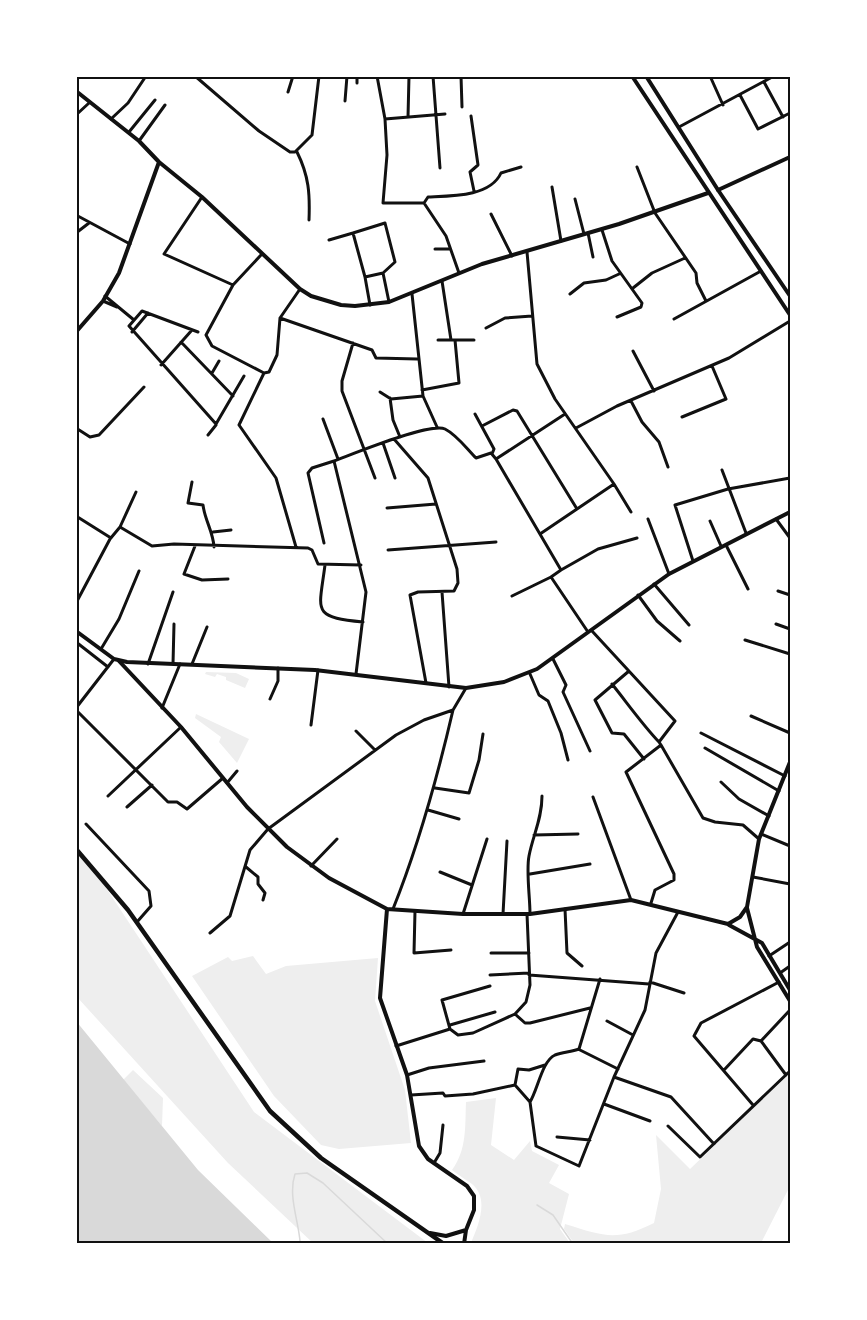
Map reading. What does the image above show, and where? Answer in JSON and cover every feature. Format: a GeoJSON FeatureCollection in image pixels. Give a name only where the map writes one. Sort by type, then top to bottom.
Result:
{"type":"FeatureCollection","features":[{"type":"Feature","properties":{"kind":"main road"},"geometry":{"type":"LineString","coordinates":[[79,851],[137,922],[270,1111],[321,1158],[444,1244]]}},
{"type":"Feature","properties":{"kind":"street"},"geometry":{"type":"LineString","coordinates":[[110,120],[128,103],[146,76]]}},
{"type":"Feature","properties":{"kind":"street"},"geometry":{"type":"LineString","coordinates":[[195,76],[259,131],[290,152],[297,152],[312,135],[320,76]]}},
{"type":"Feature","properties":{"kind":"street"},"geometry":{"type":"LineString","coordinates":[[288,92],[293,76]]}},
{"type":"Feature","properties":{"kind":"street"},"geometry":{"type":"LineString","coordinates":[[345,100],[347,76]]}},
{"type":"Feature","properties":{"kind":"street"},"geometry":{"type":"LineString","coordinates":[[357,76],[357,83]]}},
{"type":"Feature","properties":{"kind":"street"},"geometry":{"type":"LineString","coordinates":[[377,76],[385,119],[387,155],[383,203],[424,203]]}},
{"type":"Feature","properties":{"kind":"street"},"geometry":{"type":"LineString","coordinates":[[408,117],[409,76]]}},
{"type":"Feature","properties":{"kind":"street"},"geometry":{"type":"LineString","coordinates":[[433,76],[434,114],[440,168]]}},
{"type":"Feature","properties":{"kind":"street"},"geometry":{"type":"LineString","coordinates":[[461,76],[462,107]]}},
{"type":"Feature","properties":{"kind":"street"},"geometry":{"type":"LineString","coordinates":[[632,76],[790,315]]}},
{"type":"Feature","properties":{"kind":"street"},"geometry":{"type":"LineString","coordinates":[[646,76],[718,190],[790,296]]}},
{"type":"Feature","properties":{"kind":"street"},"geometry":{"type":"LineString","coordinates":[[717,76],[710,78],[723,105]]}},
{"type":"Feature","properties":{"kind":"street"},"geometry":{"type":"LineString","coordinates":[[679,128],[774,76]]}},
{"type":"Feature","properties":{"kind":"street"},"geometry":{"type":"LineString","coordinates":[[764,82],[783,117]]}},
{"type":"Feature","properties":{"kind":"street"},"geometry":{"type":"LineString","coordinates":[[76,91],[110,120],[129,132],[159,162],[202,196],[261,255],[295,285],[312,296],[341,305],[370,305],[389,302],[459,273],[655,213],[708,193]]}},
{"type":"Feature","properties":{"kind":"street"},"geometry":{"type":"LineString","coordinates":[[740,95],[758,129],[790,113]]}},
{"type":"Feature","properties":{"kind":"street"},"geometry":{"type":"LineString","coordinates":[[129,132],[155,100]]}},
{"type":"Feature","properties":{"kind":"street"},"geometry":{"type":"LineString","coordinates":[[76,115],[89,102]]}},
{"type":"Feature","properties":{"kind":"street"},"geometry":{"type":"LineString","coordinates":[[139,141],[165,105]]}},
{"type":"Feature","properties":{"kind":"street"},"geometry":{"type":"LineString","coordinates":[[385,119],[444,114]]}},
{"type":"Feature","properties":{"kind":"street"},"geometry":{"type":"LineString","coordinates":[[471,116],[478,165],[470,172],[474,191]]}},
{"type":"Feature","properties":{"kind":"street"},"geometry":{"type":"LineString","coordinates":[[297,152],[306,168],[310,187],[309,220]]}},
{"type":"Feature","properties":{"kind":"street"},"geometry":{"type":"LineString","coordinates":[[718,190],[790,157]]}},
{"type":"Feature","properties":{"kind":"street"},"geometry":{"type":"LineString","coordinates":[[76,332],[104,299],[119,273],[159,162]]}},
{"type":"Feature","properties":{"kind":"street"},"geometry":{"type":"LineString","coordinates":[[424,203],[428,197],[451,197],[474,191],[495,183],[501,173],[521,167]]}},
{"type":"Feature","properties":{"kind":"street"},"geometry":{"type":"LineString","coordinates":[[637,167],[655,213],[696,273],[697,283],[706,301]]}},
{"type":"Feature","properties":{"kind":"street"},"geometry":{"type":"LineString","coordinates":[[552,187],[561,241]]}},
{"type":"Feature","properties":{"kind":"street"},"geometry":{"type":"LineString","coordinates":[[202,196],[164,255],[233,285]]}},
{"type":"Feature","properties":{"kind":"street"},"geometry":{"type":"LineString","coordinates":[[575,199],[593,257]]}},
{"type":"Feature","properties":{"kind":"street"},"geometry":{"type":"LineString","coordinates":[[424,203],[446,236],[459,273]]}},
{"type":"Feature","properties":{"kind":"street"},"geometry":{"type":"LineString","coordinates":[[491,213],[512,256]]}},
{"type":"Feature","properties":{"kind":"street"},"geometry":{"type":"LineString","coordinates":[[77,215],[130,244]]}},
{"type":"Feature","properties":{"kind":"street"},"geometry":{"type":"LineString","coordinates":[[76,233],[90,223]]}},
{"type":"Feature","properties":{"kind":"street"},"geometry":{"type":"LineString","coordinates":[[329,240],[385,223],[395,263],[383,273],[365,277]]}},
{"type":"Feature","properties":{"kind":"street"},"geometry":{"type":"LineString","coordinates":[[602,230],[612,261],[619,274],[633,288],[642,306],[629,314],[617,317]]}},
{"type":"Feature","properties":{"kind":"street"},"geometry":{"type":"LineString","coordinates":[[353,233],[370,305]]}},
{"type":"Feature","properties":{"kind":"street"},"geometry":{"type":"LineString","coordinates":[[435,249],[450,249]]}},
{"type":"Feature","properties":{"kind":"street"},"geometry":{"type":"LineString","coordinates":[[527,252],[537,364],[565,414],[631,512]]}},
{"type":"Feature","properties":{"kind":"street"},"geometry":{"type":"LineString","coordinates":[[261,255],[233,285],[206,335],[208,341],[266,373]]}},
{"type":"Feature","properties":{"kind":"street"},"geometry":{"type":"LineString","coordinates":[[633,288],[652,273],[685,258]]}},
{"type":"Feature","properties":{"kind":"street"},"geometry":{"type":"LineString","coordinates":[[674,319],[761,271]]}},
{"type":"Feature","properties":{"kind":"street"},"geometry":{"type":"LineString","coordinates":[[383,273],[389,302]]}},
{"type":"Feature","properties":{"kind":"street"},"geometry":{"type":"LineString","coordinates":[[570,294],[586,282],[606,280],[619,274]]}},
{"type":"Feature","properties":{"kind":"street"},"geometry":{"type":"LineString","coordinates":[[422,390],[459,383],[442,281]]}},
{"type":"Feature","properties":{"kind":"street"},"geometry":{"type":"LineString","coordinates":[[296,547],[276,478],[247,441],[239,423],[266,373],[273,368],[278,348],[280,318],[300,289]]}},
{"type":"Feature","properties":{"kind":"street"},"geometry":{"type":"LineString","coordinates":[[412,294],[417,359],[423,396],[437,427]]}},
{"type":"Feature","properties":{"kind":"street"},"geometry":{"type":"LineString","coordinates":[[104,299],[134,320]]}},
{"type":"Feature","properties":{"kind":"street"},"geometry":{"type":"LineString","coordinates":[[198,332],[140,311],[129,326],[216,424]]}},
{"type":"Feature","properties":{"kind":"street"},"geometry":{"type":"LineString","coordinates":[[132,332],[148,313]]}},
{"type":"Feature","properties":{"kind":"street"},"geometry":{"type":"LineString","coordinates":[[486,328],[505,318],[533,316]]}},
{"type":"Feature","properties":{"kind":"street"},"geometry":{"type":"LineString","coordinates":[[280,318],[374,351],[375,357],[379,359],[417,359]]}},
{"type":"Feature","properties":{"kind":"street"},"geometry":{"type":"LineString","coordinates":[[576,429],[631,401],[712,366],[790,321]]}},
{"type":"Feature","properties":{"kind":"street"},"geometry":{"type":"LineString","coordinates":[[162,365],[192,330]]}},
{"type":"Feature","properties":{"kind":"street"},"geometry":{"type":"LineString","coordinates":[[438,340],[474,340]]}},
{"type":"Feature","properties":{"kind":"street"},"geometry":{"type":"LineString","coordinates":[[181,342],[233,396]]}},
{"type":"Feature","properties":{"kind":"street"},"geometry":{"type":"LineString","coordinates":[[353,343],[341,387],[375,478]]}},
{"type":"Feature","properties":{"kind":"street"},"geometry":{"type":"LineString","coordinates":[[633,351],[654,392]]}},
{"type":"Feature","properties":{"kind":"street"},"geometry":{"type":"LineString","coordinates":[[212,373],[219,360]]}},
{"type":"Feature","properties":{"kind":"street"},"geometry":{"type":"LineString","coordinates":[[682,417],[726,399],[712,366]]}},
{"type":"Feature","properties":{"kind":"street"},"geometry":{"type":"LineString","coordinates":[[208,435],[244,376]]}},
{"type":"Feature","properties":{"kind":"street"},"geometry":{"type":"LineString","coordinates":[[76,428],[90,437],[99,435],[144,387]]}},
{"type":"Feature","properties":{"kind":"street"},"geometry":{"type":"LineString","coordinates":[[380,392],[390,398],[423,396]]}},
{"type":"Feature","properties":{"kind":"street"},"geometry":{"type":"LineString","coordinates":[[390,398],[393,420],[400,437]]}},
{"type":"Feature","properties":{"kind":"street"},"geometry":{"type":"LineString","coordinates":[[631,401],[640,420],[659,442],[668,467]]}},
{"type":"Feature","properties":{"kind":"street"},"geometry":{"type":"LineString","coordinates":[[482,426],[515,410],[577,508]]}},
{"type":"Feature","properties":{"kind":"street"},"geometry":{"type":"LineString","coordinates":[[475,414],[494,448],[492,454]]}},
{"type":"Feature","properties":{"kind":"street"},"geometry":{"type":"LineString","coordinates":[[496,459],[565,414]]}},
{"type":"Feature","properties":{"kind":"street"},"geometry":{"type":"LineString","coordinates":[[323,419],[336,460],[361,565],[366,600],[357,675]]}},
{"type":"Feature","properties":{"kind":"street"},"geometry":{"type":"LineString","coordinates":[[324,543],[308,473],[312,468],[400,437],[437,427],[449,432],[477,459],[492,454]]}},
{"type":"Feature","properties":{"kind":"street"},"geometry":{"type":"LineString","coordinates":[[394,439],[428,478],[457,569],[458,584],[452,592],[415,592],[409,598],[426,683]]}},
{"type":"Feature","properties":{"kind":"street"},"geometry":{"type":"LineString","coordinates":[[383,443],[395,478]]}},
{"type":"Feature","properties":{"kind":"street"},"geometry":{"type":"LineString","coordinates":[[492,454],[561,570]]}},
{"type":"Feature","properties":{"kind":"street"},"geometry":{"type":"LineString","coordinates":[[722,470],[746,533]]}},
{"type":"Feature","properties":{"kind":"street"},"geometry":{"type":"LineString","coordinates":[[693,561],[674,506],[728,489],[790,478]]}},
{"type":"Feature","properties":{"kind":"street"},"geometry":{"type":"LineString","coordinates":[[192,482],[188,503],[203,506],[206,520],[213,532],[214,547]]}},
{"type":"Feature","properties":{"kind":"street"},"geometry":{"type":"LineString","coordinates":[[540,534],[614,484]]}},
{"type":"Feature","properties":{"kind":"street"},"geometry":{"type":"LineString","coordinates":[[76,603],[111,538],[120,527],[136,492]]}},
{"type":"Feature","properties":{"kind":"street"},"geometry":{"type":"LineString","coordinates":[[387,508],[437,504]]}},
{"type":"Feature","properties":{"kind":"street"},"geometry":{"type":"LineString","coordinates":[[76,630],[119,661],[318,670],[449,687],[466,688],[492,684],[530,674],[669,574],[790,512]]}},
{"type":"Feature","properties":{"kind":"street"},"geometry":{"type":"LineString","coordinates":[[76,516],[111,538]]}},
{"type":"Feature","properties":{"kind":"street"},"geometry":{"type":"LineString","coordinates":[[648,519],[669,574]]}},
{"type":"Feature","properties":{"kind":"street"},"geometry":{"type":"LineString","coordinates":[[776,519],[790,538]]}},
{"type":"Feature","properties":{"kind":"street"},"geometry":{"type":"LineString","coordinates":[[710,521],[748,589]]}},
{"type":"Feature","properties":{"kind":"street"},"geometry":{"type":"LineString","coordinates":[[120,527],[151,546],[296,547],[311,549],[316,563],[361,565]]}},
{"type":"Feature","properties":{"kind":"street"},"geometry":{"type":"LineString","coordinates":[[213,532],[231,530]]}},
{"type":"Feature","properties":{"kind":"street"},"geometry":{"type":"LineString","coordinates":[[512,596],[551,577],[598,549],[637,538]]}},
{"type":"Feature","properties":{"kind":"street"},"geometry":{"type":"LineString","coordinates":[[388,550],[496,542]]}},
{"type":"Feature","properties":{"kind":"street"},"geometry":{"type":"LineString","coordinates":[[195,546],[184,574],[202,580],[228,579]]}},
{"type":"Feature","properties":{"kind":"street"},"geometry":{"type":"LineString","coordinates":[[325,565],[320,606],[323,613],[332,618],[364,622]]}},
{"type":"Feature","properties":{"kind":"street"},"geometry":{"type":"LineString","coordinates":[[100,649],[119,618],[139,571]]}},
{"type":"Feature","properties":{"kind":"street"},"geometry":{"type":"LineString","coordinates":[[551,577],[591,632],[675,721],[660,743],[626,772],[675,877],[672,882],[655,890],[651,903]]}},
{"type":"Feature","properties":{"kind":"street"},"geometry":{"type":"LineString","coordinates":[[654,584],[689,626]]}},
{"type":"Feature","properties":{"kind":"street"},"geometry":{"type":"LineString","coordinates":[[778,591],[790,595]]}},
{"type":"Feature","properties":{"kind":"street"},"geometry":{"type":"LineString","coordinates":[[148,664],[173,592]]}},
{"type":"Feature","properties":{"kind":"street"},"geometry":{"type":"LineString","coordinates":[[442,592],[449,687]]}},
{"type":"Feature","properties":{"kind":"street"},"geometry":{"type":"LineString","coordinates":[[638,595],[657,621],[680,641]]}},
{"type":"Feature","properties":{"kind":"street"},"geometry":{"type":"LineString","coordinates":[[173,664],[174,624]]}},
{"type":"Feature","properties":{"kind":"street"},"geometry":{"type":"LineString","coordinates":[[776,624],[790,629]]}},
{"type":"Feature","properties":{"kind":"street"},"geometry":{"type":"LineString","coordinates":[[192,664],[207,627]]}},
{"type":"Feature","properties":{"kind":"street"},"geometry":{"type":"LineString","coordinates":[[745,640],[790,654]]}},
{"type":"Feature","properties":{"kind":"street"},"geometry":{"type":"LineString","coordinates":[[76,642],[108,667]]}},
{"type":"Feature","properties":{"kind":"street"},"geometry":{"type":"LineString","coordinates":[[114,659],[76,709],[168,802],[177,802],[186,809],[223,778]]}},
{"type":"Feature","properties":{"kind":"street"},"geometry":{"type":"LineString","coordinates":[[553,659],[566,685],[563,692],[590,751]]}},
{"type":"Feature","properties":{"kind":"street"},"geometry":{"type":"LineString","coordinates":[[119,661],[181,727],[268,829],[311,866],[387,909],[463,914],[529,914],[631,900],[651,903],[742,930],[762,943],[790,990]]}},
{"type":"Feature","properties":{"kind":"street"},"geometry":{"type":"LineString","coordinates":[[162,708],[180,664]]}},
{"type":"Feature","properties":{"kind":"street"},"geometry":{"type":"LineString","coordinates":[[270,699],[278,681],[278,668]]}},
{"type":"Feature","properties":{"kind":"street"},"geometry":{"type":"LineString","coordinates":[[311,725],[318,670]]}},
{"type":"Feature","properties":{"kind":"street"},"geometry":{"type":"LineString","coordinates":[[629,671],[595,701],[612,733],[624,734],[644,759]]}},
{"type":"Feature","properties":{"kind":"street"},"geometry":{"type":"LineString","coordinates":[[530,674],[538,695],[548,701],[568,760]]}},
{"type":"Feature","properties":{"kind":"street"},"geometry":{"type":"LineString","coordinates":[[612,684],[640,718],[645,728],[660,743],[703,818],[715,822],[743,825],[759,839]]}},
{"type":"Feature","properties":{"kind":"street"},"geometry":{"type":"LineString","coordinates":[[393,910],[412,863],[435,788],[453,711],[466,688]]}},
{"type":"Feature","properties":{"kind":"street"},"geometry":{"type":"LineString","coordinates":[[210,933],[230,916],[253,846],[268,829],[375,750],[424,720],[453,711]]}},
{"type":"Feature","properties":{"kind":"street"},"geometry":{"type":"LineString","coordinates":[[751,716],[790,733]]}},
{"type":"Feature","properties":{"kind":"street"},"geometry":{"type":"LineString","coordinates":[[108,796],[181,727]]}},
{"type":"Feature","properties":{"kind":"street"},"geometry":{"type":"LineString","coordinates":[[356,731],[375,750]]}},
{"type":"Feature","properties":{"kind":"street"},"geometry":{"type":"LineString","coordinates":[[701,733],[785,776]]}},
{"type":"Feature","properties":{"kind":"street"},"geometry":{"type":"LineString","coordinates":[[435,788],[469,793],[483,734]]}},
{"type":"Feature","properties":{"kind":"street"},"geometry":{"type":"LineString","coordinates":[[705,748],[779,791]]}},
{"type":"Feature","properties":{"kind":"street"},"geometry":{"type":"LineString","coordinates":[[790,762],[759,839],[747,907],[757,947],[790,1001]]}},
{"type":"Feature","properties":{"kind":"street"},"geometry":{"type":"LineString","coordinates":[[227,783],[237,771]]}},
{"type":"Feature","properties":{"kind":"street"},"geometry":{"type":"LineString","coordinates":[[721,782],[739,799],[769,816]]}},
{"type":"Feature","properties":{"kind":"street"},"geometry":{"type":"LineString","coordinates":[[127,807],[152,786]]}},
{"type":"Feature","properties":{"kind":"street"},"geometry":{"type":"LineString","coordinates":[[490,986],[442,1000],[450,1027],[463,1036],[515,1014],[528,999],[529,857],[534,835],[541,819],[542,796]]}},
{"type":"Feature","properties":{"kind":"street"},"geometry":{"type":"LineString","coordinates":[[593,797],[631,900]]}},
{"type":"Feature","properties":{"kind":"street"},"geometry":{"type":"LineString","coordinates":[[428,810],[459,819]]}},
{"type":"Feature","properties":{"kind":"street"},"geometry":{"type":"LineString","coordinates":[[86,824],[149,891],[151,906],[137,922]]}},
{"type":"Feature","properties":{"kind":"street"},"geometry":{"type":"LineString","coordinates":[[534,835],[578,834]]}},
{"type":"Feature","properties":{"kind":"street"},"geometry":{"type":"LineString","coordinates":[[761,834],[790,846]]}},
{"type":"Feature","properties":{"kind":"street"},"geometry":{"type":"LineString","coordinates":[[311,866],[338,839]]}},
{"type":"Feature","properties":{"kind":"street"},"geometry":{"type":"LineString","coordinates":[[463,914],[487,840]]}},
{"type":"Feature","properties":{"kind":"street"},"geometry":{"type":"LineString","coordinates":[[503,914],[507,841]]}},
{"type":"Feature","properties":{"kind":"street"},"geometry":{"type":"LineString","coordinates":[[530,874],[590,864]]}},
{"type":"Feature","properties":{"kind":"street"},"geometry":{"type":"LineString","coordinates":[[246,867],[258,877],[258,885],[265,893],[263,900]]}},
{"type":"Feature","properties":{"kind":"street"},"geometry":{"type":"LineString","coordinates":[[440,872],[472,885]]}},
{"type":"Feature","properties":{"kind":"street"},"geometry":{"type":"LineString","coordinates":[[751,877],[790,884]]}},
{"type":"Feature","properties":{"kind":"street"},"geometry":{"type":"LineString","coordinates":[[728,924],[741,917],[747,907]]}},
{"type":"Feature","properties":{"kind":"street"},"geometry":{"type":"LineString","coordinates":[[387,909],[380,994],[407,1075],[419,1146],[434,1163],[473,1193],[474,1210],[466,1230],[464,1244]]}},
{"type":"Feature","properties":{"kind":"street"},"geometry":{"type":"LineString","coordinates":[[565,909],[567,953],[582,966]]}},
{"type":"Feature","properties":{"kind":"street"},"geometry":{"type":"LineString","coordinates":[[415,911],[414,953],[451,950]]}},
{"type":"Feature","properties":{"kind":"street"},"geometry":{"type":"LineString","coordinates":[[515,1085],[530,1102],[535,1144],[538,1148],[579,1166],[614,1077],[645,1010],[656,953],[678,911]]}},
{"type":"Feature","properties":{"kind":"street"},"geometry":{"type":"LineString","coordinates":[[769,956],[790,942]]}},
{"type":"Feature","properties":{"kind":"street"},"geometry":{"type":"LineString","coordinates":[[491,953],[529,953]]}},
{"type":"Feature","properties":{"kind":"street"},"geometry":{"type":"LineString","coordinates":[[780,973],[790,966]]}},
{"type":"Feature","properties":{"kind":"street"},"geometry":{"type":"LineString","coordinates":[[490,975],[529,974],[650,983],[684,993]]}},
{"type":"Feature","properties":{"kind":"street"},"geometry":{"type":"LineString","coordinates":[[579,1049],[600,979]]}},
{"type":"Feature","properties":{"kind":"street"},"geometry":{"type":"LineString","coordinates":[[753,1105],[696,1039],[696,1031],[701,1023],[778,982]]}},
{"type":"Feature","properties":{"kind":"street"},"geometry":{"type":"LineString","coordinates":[[515,1014],[525,1023],[530,1023],[590,1008]]}},
{"type":"Feature","properties":{"kind":"street"},"geometry":{"type":"LineString","coordinates":[[760,1041],[790,1011]]}},
{"type":"Feature","properties":{"kind":"street"},"geometry":{"type":"LineString","coordinates":[[396,1046],[495,1012]]}},
{"type":"Feature","properties":{"kind":"street"},"geometry":{"type":"LineString","coordinates":[[607,1021],[633,1035]]}},
{"type":"Feature","properties":{"kind":"street"},"geometry":{"type":"LineString","coordinates":[[723,1070],[753,1039],[760,1041],[786,1075]]}},
{"type":"Feature","properties":{"kind":"street"},"geometry":{"type":"LineString","coordinates":[[530,1102],[539,1085],[545,1065],[552,1056],[579,1049],[618,1069]]}},
{"type":"Feature","properties":{"kind":"street"},"geometry":{"type":"LineString","coordinates":[[407,1075],[429,1068],[484,1061]]}},
{"type":"Feature","properties":{"kind":"street"},"geometry":{"type":"LineString","coordinates":[[515,1085],[518,1069],[529,1070],[545,1065]]}},
{"type":"Feature","properties":{"kind":"street"},"geometry":{"type":"LineString","coordinates":[[668,1126],[699,1158],[790,1071]]}},
{"type":"Feature","properties":{"kind":"street"},"geometry":{"type":"LineString","coordinates":[[614,1077],[671,1097],[714,1144]]}},
{"type":"Feature","properties":{"kind":"street"},"geometry":{"type":"LineString","coordinates":[[411,1095],[443,1093],[445,1096],[461,1096],[515,1085]]}},
{"type":"Feature","properties":{"kind":"street"},"geometry":{"type":"LineString","coordinates":[[604,1104],[650,1121]]}},
{"type":"Feature","properties":{"kind":"street"},"geometry":{"type":"LineString","coordinates":[[434,1163],[440,1153],[443,1125]]}},
{"type":"Feature","properties":{"kind":"street"},"geometry":{"type":"LineString","coordinates":[[557,1137],[590,1140]]}},
{"type":"Feature","properties":{"kind":"street"},"geometry":{"type":"LineString","coordinates":[[430,1233],[446,1236],[466,1230]]}},
{"type":"Feature","properties":{"kind":"shaded area"},"geometry":{"type":"Polygon","coordinates":[[[206,672],[236,673],[249,679],[245,688],[226,680],[226,677],[217,674],[215,677],[205,674],[206,672]]]}},
{"type":"Feature","properties":{"kind":"shaded area"},"geometry":{"type":"Polygon","coordinates":[[[196,714],[249,739],[237,763],[219,742],[221,737],[195,718],[196,714]]]}},
{"type":"Feature","properties":{"kind":"shaded area"},"geometry":{"type":"Polygon","coordinates":[[[77,855],[85,856],[254,1112],[428,1243],[313,1243],[228,1163],[77,997],[77,855]]]}},
{"type":"Feature","properties":{"kind":"shaded area"},"geometry":{"type":"Polygon","coordinates":[[[253,956],[266,974],[286,966],[378,958],[375,1001],[405,1090],[411,1143],[339,1149],[321,1145],[274,1096],[192,976],[228,957],[232,961],[253,956]]]}},
{"type":"Feature","properties":{"kind":"shaded area"},"geometry":{"type":"Polygon","coordinates":[[[76,1021],[198,1170],[273,1243],[77,1243],[76,1021]]]}},
{"type":"Feature","properties":{"kind":"shaded area"},"geometry":{"type":"Polygon","coordinates":[[[133,1070],[163,1098],[162,1126],[123,1080],[133,1070]]]}},
{"type":"Feature","properties":{"kind":"shaded area"},"geometry":{"type":"Polygon","coordinates":[[[788,1075],[790,1078],[790,1186],[761,1243],[574,1243],[564,1229],[565,1224],[590,1232],[619,1235],[654,1223],[661,1189],[656,1135],[690,1169],[788,1075]]]}},
{"type":"Feature","properties":{"kind":"shaded area"},"geometry":{"type":"Polygon","coordinates":[[[496,1098],[491,1145],[514,1160],[530,1141],[532,1151],[559,1165],[549,1183],[569,1194],[560,1229],[570,1243],[471,1243],[481,1213],[480,1197],[472,1184],[452,1170],[463,1146],[466,1102],[496,1098]]]}},
{"type":"Feature","properties":{"kind":"waterway"},"geometry":{"type":"LineString","coordinates":[[296,1244],[300,1241],[293,1199],[293,1182],[295,1174],[307,1173],[323,1183],[388,1244]]}},
{"type":"Feature","properties":{"kind":"waterway"},"geometry":{"type":"LineString","coordinates":[[537,1205],[553,1215],[573,1244]]}}]}
